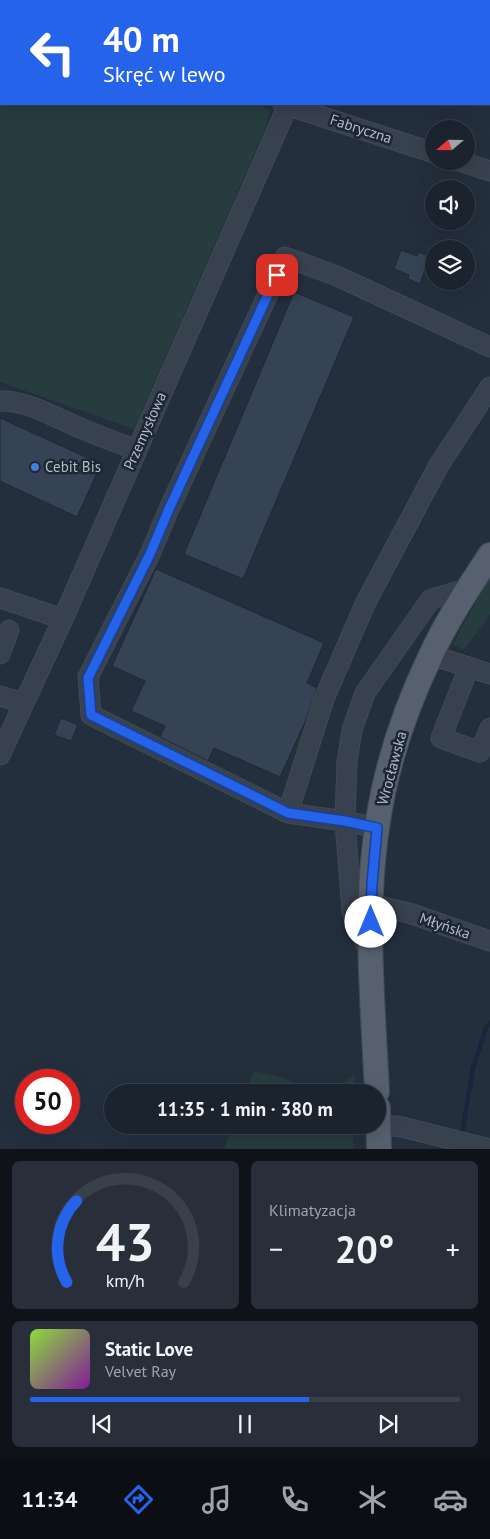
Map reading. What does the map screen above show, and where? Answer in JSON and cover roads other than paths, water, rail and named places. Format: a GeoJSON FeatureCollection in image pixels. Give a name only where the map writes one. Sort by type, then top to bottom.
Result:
{"type":"FeatureCollection","features":[{"type":"Feature","properties":{"kind":"main road","name":"Wrocławska"},"geometry":{"type":"LineString","coordinates":[[377,1084],[371,956],[371,904],[377,828],[396,748],[412,699],[431,654],[467,589],[490,554]]}},
{"type":"Feature","properties":{"kind":"street","name":"Fabryczna"},"geometry":{"type":"LineString","coordinates":[[286,105],[425,150]]}},
{"type":"Feature","properties":{"kind":"street","name":"Przemysłowa"},"geometry":{"type":"LineString","coordinates":[[0,755],[63,619],[286,105]]}},
{"type":"Feature","properties":{"kind":"street"},"geometry":{"type":"LineString","coordinates":[[475,166],[490,171]]}},
{"type":"Feature","properties":{"kind":"street"},"geometry":{"type":"LineString","coordinates":[[377,828],[345,821],[288,813],[91,715],[88,678],[150,554],[285,257],[337,276],[490,347]]}},
{"type":"Feature","properties":{"kind":"street"},"geometry":{"type":"LineString","coordinates":[[288,813],[324,699],[365,604],[439,465],[490,388]]}},
{"type":"Feature","properties":{"kind":"street"},"geometry":{"type":"LineString","coordinates":[[0,401],[12,401],[34,408],[112,441],[136,449]]}},
{"type":"Feature","properties":{"kind":"street"},"geometry":{"type":"LineString","coordinates":[[371,956],[352,912],[345,821],[348,754],[352,730],[365,693],[431,599],[467,589]]}},
{"type":"Feature","properties":{"kind":"street"},"geometry":{"type":"LineString","coordinates":[[0,598],[63,619]]}},
{"type":"Feature","properties":{"kind":"street"},"geometry":{"type":"LineString","coordinates":[[0,654],[10,630]]}},
{"type":"Feature","properties":{"kind":"street"},"geometry":{"type":"LineString","coordinates":[[431,654],[490,674]]}},
{"type":"Feature","properties":{"kind":"street"},"geometry":{"type":"LineString","coordinates":[[469,667],[441,738],[480,752],[490,728]]}},
{"type":"Feature","properties":{"kind":"street"},"geometry":{"type":"LineString","coordinates":[[0,696],[24,703]]}},
{"type":"Feature","properties":{"kind":"street","name":"Młyńska"},"geometry":{"type":"LineString","coordinates":[[371,904],[409,913],[490,941]]}},
{"type":"Feature","properties":{"kind":"street"},"geometry":{"type":"LineString","coordinates":[[386,1127],[398,1126],[490,1148]]}},
{"type":"Feature","properties":{"kind":"waterway"},"geometry":{"type":"LineString","coordinates":[[462,1134],[473,1068],[486,1028],[490,1023]]}},
{"type":"Feature","properties":{"kind":"place","name":"Cebit Bis"},"geometry":{"type":"Point","coordinates":[35,467]}}]}
